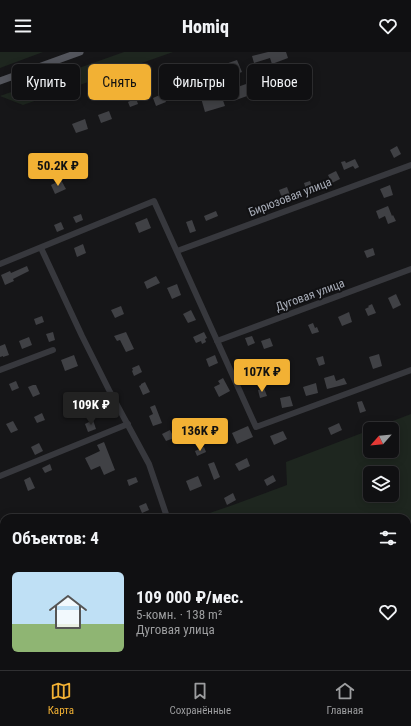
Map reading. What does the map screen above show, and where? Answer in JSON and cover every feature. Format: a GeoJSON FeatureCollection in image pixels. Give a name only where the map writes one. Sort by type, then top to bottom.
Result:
{"type":"FeatureCollection","features":[{"type":"Feature","properties":{"kind":"main road"},"geometry":{"type":"LineString","coordinates":[[0,81],[80,52]]}},
{"type":"Feature","properties":{"kind":"street","name":"Бирюзовая улица"},"geometry":{"type":"LineString","coordinates":[[177,251],[411,164]]}},
{"type":"Feature","properties":{"kind":"street"},"geometry":{"type":"LineString","coordinates":[[0,264],[154,201],[256,427],[411,370]]}},
{"type":"Feature","properties":{"kind":"street"},"geometry":{"type":"LineString","coordinates":[[40,248],[84,341],[148,464],[166,514]]}},
{"type":"Feature","properties":{"kind":"street","name":"Дуговая улица"},"geometry":{"type":"LineString","coordinates":[[217,341],[411,269]]}},
{"type":"Feature","properties":{"kind":"street"},"geometry":{"type":"LineString","coordinates":[[0,370],[53,350]]}},
{"type":"Feature","properties":{"kind":"street"},"geometry":{"type":"LineString","coordinates":[[0,476],[128,424]]}},
{"type":"Feature","properties":{"kind":"shaded area"},"geometry":{"type":"Polygon","coordinates":[[[0,52],[43,52],[0,68],[0,52]]]}},
{"type":"Feature","properties":{"kind":"shaded area"},"geometry":{"type":"Polygon","coordinates":[[[124,52],[173,52],[139,64],[90,64],[124,52]]]}},
{"type":"Feature","properties":{"kind":"shaded area"},"geometry":{"type":"Polygon","coordinates":[[[88,65],[88,82],[80,85],[80,68],[88,65]]]}},
{"type":"Feature","properties":{"kind":"shaded area"},"geometry":{"type":"Polygon","coordinates":[[[12,92],[12,100],[37,100],[23,105],[0,96],[12,92]]]}},
{"type":"Feature","properties":{"kind":"shaded area"},"geometry":{"type":"Polygon","coordinates":[[[411,414],[411,514],[207,514],[287,485],[286,462],[363,433],[363,458],[399,458],[399,422],[390,422],[411,414]]]}},
{"type":"Feature","properties":{"kind":"building"},"geometry":{"type":"Polygon","coordinates":[[[268,52],[286,52],[288,58],[272,64],[270,58],[254,63],[252,56],[268,52]]]}},
{"type":"Feature","properties":{"kind":"building"},"geometry":{"type":"Polygon","coordinates":[[[237,60],[239,64],[226,64],[237,60]]]}},
{"type":"Feature","properties":{"kind":"building"},"geometry":{"type":"Polygon","coordinates":[[[239,65],[242,72],[239,73],[239,65]]]}},
{"type":"Feature","properties":{"kind":"building"},"geometry":{"type":"Polygon","coordinates":[[[246,84],[247,96],[239,99],[239,86],[246,84]]]}},
{"type":"Feature","properties":{"kind":"building"},"geometry":{"type":"Polygon","coordinates":[[[159,95],[159,100],[165,100],[166,102],[156,106],[153,98],[159,95]]]}},
{"type":"Feature","properties":{"kind":"building"},"geometry":{"type":"Polygon","coordinates":[[[137,100],[138,104],[130,107],[128,102],[137,100]]]}},
{"type":"Feature","properties":{"kind":"building"},"geometry":{"type":"Polygon","coordinates":[[[202,100],[223,100],[225,106],[205,112],[202,100]]]}},
{"type":"Feature","properties":{"kind":"building"},"geometry":{"type":"Polygon","coordinates":[[[109,111],[112,119],[101,123],[98,115],[109,111]]]}},
{"type":"Feature","properties":{"kind":"building"},"geometry":{"type":"Polygon","coordinates":[[[85,119],[88,129],[76,133],[72,124],[85,119]]]}},
{"type":"Feature","properties":{"kind":"building"},"geometry":{"type":"Polygon","coordinates":[[[397,146],[401,154],[394,158],[390,150],[397,146]]]}},
{"type":"Feature","properties":{"kind":"building"},"geometry":{"type":"Polygon","coordinates":[[[355,159],[359,167],[355,169],[353,166],[344,170],[341,162],[345,161],[346,163],[355,159]]]}},
{"type":"Feature","properties":{"kind":"building"},"geometry":{"type":"Polygon","coordinates":[[[336,171],[340,179],[332,183],[328,175],[336,171]]]}},
{"type":"Feature","properties":{"kind":"building"},"geometry":{"type":"Polygon","coordinates":[[[61,180],[66,189],[55,194],[51,185],[61,180]]]}},
{"type":"Feature","properties":{"kind":"building"},"geometry":{"type":"Polygon","coordinates":[[[310,181],[314,193],[308,195],[304,183],[310,181]]]}},
{"type":"Feature","properties":{"kind":"building"},"geometry":{"type":"Polygon","coordinates":[[[390,185],[393,195],[384,198],[380,189],[390,185]]]}},
{"type":"Feature","properties":{"kind":"building"},"geometry":{"type":"Polygon","coordinates":[[[287,187],[290,195],[282,198],[279,190],[287,187]]]}},
{"type":"Feature","properties":{"kind":"building"},"geometry":{"type":"Polygon","coordinates":[[[388,206],[396,221],[388,224],[385,216],[379,219],[376,211],[388,206]]]}},
{"type":"Feature","properties":{"kind":"building"},"geometry":{"type":"Polygon","coordinates":[[[216,211],[218,216],[206,221],[204,216],[216,211]]]}},
{"type":"Feature","properties":{"kind":"building"},"geometry":{"type":"Polygon","coordinates":[[[81,214],[83,220],[76,223],[73,217],[81,214]]]}},
{"type":"Feature","properties":{"kind":"building"},"geometry":{"type":"Polygon","coordinates":[[[147,218],[151,228],[139,233],[135,223],[147,218]]]}},
{"type":"Feature","properties":{"kind":"building"},"geometry":{"type":"Polygon","coordinates":[[[192,220],[196,231],[190,233],[186,222],[192,220]]]}},
{"type":"Feature","properties":{"kind":"building"},"geometry":{"type":"Polygon","coordinates":[[[61,222],[64,229],[57,232],[54,225],[61,222]]]}},
{"type":"Feature","properties":{"kind":"building"},"geometry":{"type":"Polygon","coordinates":[[[83,244],[86,253],[77,257],[74,248],[83,244]]]}},
{"type":"Feature","properties":{"kind":"building"},"geometry":{"type":"Polygon","coordinates":[[[373,248],[375,255],[367,258],[364,251],[373,248]]]}},
{"type":"Feature","properties":{"kind":"building"},"geometry":{"type":"Polygon","coordinates":[[[27,266],[29,271],[5,285],[1,275],[10,271],[11,273],[27,266]]]}},
{"type":"Feature","properties":{"kind":"building"},"geometry":{"type":"Polygon","coordinates":[[[156,276],[160,283],[147,289],[144,282],[156,276]]]}},
{"type":"Feature","properties":{"kind":"building"},"geometry":{"type":"Polygon","coordinates":[[[177,284],[181,295],[172,299],[167,288],[177,284]]]}},
{"type":"Feature","properties":{"kind":"building"},"geometry":{"type":"Polygon","coordinates":[[[396,294],[401,305],[393,309],[388,298],[396,294]]]}},
{"type":"Feature","properties":{"kind":"building"},"geometry":{"type":"Polygon","coordinates":[[[372,304],[376,313],[368,316],[365,309],[372,304]]]}},
{"type":"Feature","properties":{"kind":"building"},"geometry":{"type":"Polygon","coordinates":[[[121,306],[124,314],[115,318],[111,310],[121,306]]]}},
{"type":"Feature","properties":{"kind":"building"},"geometry":{"type":"Polygon","coordinates":[[[191,310],[196,320],[188,323],[183,314],[191,310]]]}},
{"type":"Feature","properties":{"kind":"building"},"geometry":{"type":"Polygon","coordinates":[[[349,312],[352,322],[342,326],[338,317],[349,312]]]}},
{"type":"Feature","properties":{"kind":"building"},"geometry":{"type":"Polygon","coordinates":[[[42,316],[44,322],[36,325],[34,319],[42,316]]]}},
{"type":"Feature","properties":{"kind":"building"},"geometry":{"type":"Polygon","coordinates":[[[313,323],[319,332],[312,334],[308,325],[313,323]]]}},
{"type":"Feature","properties":{"kind":"building"},"geometry":{"type":"Polygon","coordinates":[[[53,332],[55,340],[49,342],[46,334],[53,332]]]}},
{"type":"Feature","properties":{"kind":"building"},"geometry":{"type":"Polygon","coordinates":[[[126,332],[134,349],[126,352],[120,340],[117,341],[114,336],[126,332]]]}},
{"type":"Feature","properties":{"kind":"building"},"geometry":{"type":"Polygon","coordinates":[[[204,332],[207,338],[205,339],[206,342],[202,344],[201,341],[196,343],[193,337],[204,332]]]}},
{"type":"Feature","properties":{"kind":"building"},"geometry":{"type":"Polygon","coordinates":[[[252,336],[255,343],[248,346],[245,338],[252,336]]]}},
{"type":"Feature","properties":{"kind":"building"},"geometry":{"type":"Polygon","coordinates":[[[29,337],[32,345],[22,349],[19,341],[29,337]]]}},
{"type":"Feature","properties":{"kind":"building"},"geometry":{"type":"Polygon","coordinates":[[[270,338],[273,346],[264,349],[261,341],[270,338]]]}},
{"type":"Feature","properties":{"kind":"building"},"geometry":{"type":"Polygon","coordinates":[[[5,344],[9,355],[0,357],[0,346],[5,344]]]}},
{"type":"Feature","properties":{"kind":"building"},"geometry":{"type":"Polygon","coordinates":[[[379,354],[382,366],[373,369],[369,357],[379,354]]]}},
{"type":"Feature","properties":{"kind":"building"},"geometry":{"type":"Polygon","coordinates":[[[74,355],[78,366],[65,371],[61,360],[74,355]]]}},
{"type":"Feature","properties":{"kind":"building"},"geometry":{"type":"Polygon","coordinates":[[[215,355],[218,363],[209,367],[206,359],[215,355]]]}},
{"type":"Feature","properties":{"kind":"building"},"geometry":{"type":"Polygon","coordinates":[[[323,356],[325,364],[319,366],[316,358],[323,356]]]}},
{"type":"Feature","properties":{"kind":"building"},"geometry":{"type":"Polygon","coordinates":[[[254,362],[258,369],[250,373],[247,366],[254,362]]]}},
{"type":"Feature","properties":{"kind":"building"},"geometry":{"type":"Polygon","coordinates":[[[139,365],[142,372],[134,376],[132,368],[139,365]]]}},
{"type":"Feature","properties":{"kind":"building"},"geometry":{"type":"Polygon","coordinates":[[[334,375],[336,381],[344,378],[347,384],[327,389],[324,378],[334,375]]]}},
{"type":"Feature","properties":{"kind":"building"},"geometry":{"type":"Polygon","coordinates":[[[223,378],[230,391],[219,397],[214,387],[220,384],[218,381],[223,378]]]}},
{"type":"Feature","properties":{"kind":"building"},"geometry":{"type":"Polygon","coordinates":[[[16,381],[19,388],[12,391],[9,384],[16,381]]]}},
{"type":"Feature","properties":{"kind":"building"},"geometry":{"type":"Polygon","coordinates":[[[145,382],[150,392],[143,395],[139,386],[145,382]]]}},
{"type":"Feature","properties":{"kind":"building"},"geometry":{"type":"Polygon","coordinates":[[[316,383],[318,393],[306,396],[303,387],[316,383]]]}},
{"type":"Feature","properties":{"kind":"building"},"geometry":{"type":"Polygon","coordinates":[[[36,385],[40,394],[33,397],[28,387],[36,385]]]}},
{"type":"Feature","properties":{"kind":"building"},"geometry":{"type":"Polygon","coordinates":[[[264,388],[267,396],[260,398],[258,390],[264,388]]]}},
{"type":"Feature","properties":{"kind":"building"},"geometry":{"type":"Polygon","coordinates":[[[290,396],[293,406],[282,408],[280,398],[290,396]]]}},
{"type":"Feature","properties":{"kind":"building"},"geometry":{"type":"Polygon","coordinates":[[[362,401],[366,411],[360,413],[357,402],[362,401]]]}},
{"type":"Feature","properties":{"kind":"building"},"geometry":{"type":"Polygon","coordinates":[[[155,405],[162,423],[153,426],[149,416],[153,414],[150,407],[155,405]]]}},
{"type":"Feature","properties":{"kind":"building"},"geometry":{"type":"Polygon","coordinates":[[[42,413],[45,420],[37,423],[34,417],[42,413]]]}},
{"type":"Feature","properties":{"kind":"building"},"geometry":{"type":"Polygon","coordinates":[[[93,420],[96,429],[88,432],[85,424],[93,420]]]}},
{"type":"Feature","properties":{"kind":"building"},"geometry":{"type":"Polygon","coordinates":[[[13,421],[18,430],[11,433],[6,424],[13,421]]]}},
{"type":"Feature","properties":{"kind":"building"},"geometry":{"type":"Polygon","coordinates":[[[339,423],[342,430],[331,435],[328,428],[339,423]]]}},
{"type":"Feature","properties":{"kind":"building"},"geometry":{"type":"Polygon","coordinates":[[[248,426],[253,437],[237,444],[232,433],[248,426]]]}},
{"type":"Feature","properties":{"kind":"building"},"geometry":{"type":"Polygon","coordinates":[[[170,430],[174,438],[166,441],[162,434],[170,430]]]}},
{"type":"Feature","properties":{"kind":"building"},"geometry":{"type":"Polygon","coordinates":[[[283,431],[287,439],[274,445],[270,436],[283,431]]]}},
{"type":"Feature","properties":{"kind":"building"},"geometry":{"type":"Polygon","coordinates":[[[104,442],[115,470],[104,475],[100,466],[91,470],[85,458],[100,451],[97,445],[104,442]]]}},
{"type":"Feature","properties":{"kind":"building"},"geometry":{"type":"Polygon","coordinates":[[[39,443],[43,451],[35,455],[31,447],[39,443]]]}},
{"type":"Feature","properties":{"kind":"building"},"geometry":{"type":"Polygon","coordinates":[[[204,447],[206,452],[197,456],[195,451],[204,447]]]}},
{"type":"Feature","properties":{"kind":"building"},"geometry":{"type":"Polygon","coordinates":[[[247,458],[250,466],[239,471],[235,464],[247,458]]]}},
{"type":"Feature","properties":{"kind":"building"},"geometry":{"type":"Polygon","coordinates":[[[214,462],[220,477],[214,480],[208,464],[214,462]]]}},
{"type":"Feature","properties":{"kind":"building"},"geometry":{"type":"Polygon","coordinates":[[[50,464],[52,470],[45,473],[42,468],[50,464]]]}},
{"type":"Feature","properties":{"kind":"building"},"geometry":{"type":"Polygon","coordinates":[[[273,475],[276,481],[267,486],[264,480],[273,475]]]}},
{"type":"Feature","properties":{"kind":"building"},"geometry":{"type":"Polygon","coordinates":[[[198,476],[202,486],[190,491],[186,481],[198,476]]]}},
{"type":"Feature","properties":{"kind":"building"},"geometry":{"type":"Polygon","coordinates":[[[30,477],[35,488],[28,491],[24,480],[30,477]]]}},
{"type":"Feature","properties":{"kind":"building"},"geometry":{"type":"Polygon","coordinates":[[[136,477],[138,482],[129,486],[127,480],[136,477]]]}},
{"type":"Feature","properties":{"kind":"building"},"geometry":{"type":"Polygon","coordinates":[[[233,493],[236,500],[227,505],[224,498],[233,493]]]}},
{"type":"Feature","properties":{"kind":"building"},"geometry":{"type":"Polygon","coordinates":[[[146,503],[149,510],[142,513],[139,506],[146,503]]]}}]}
